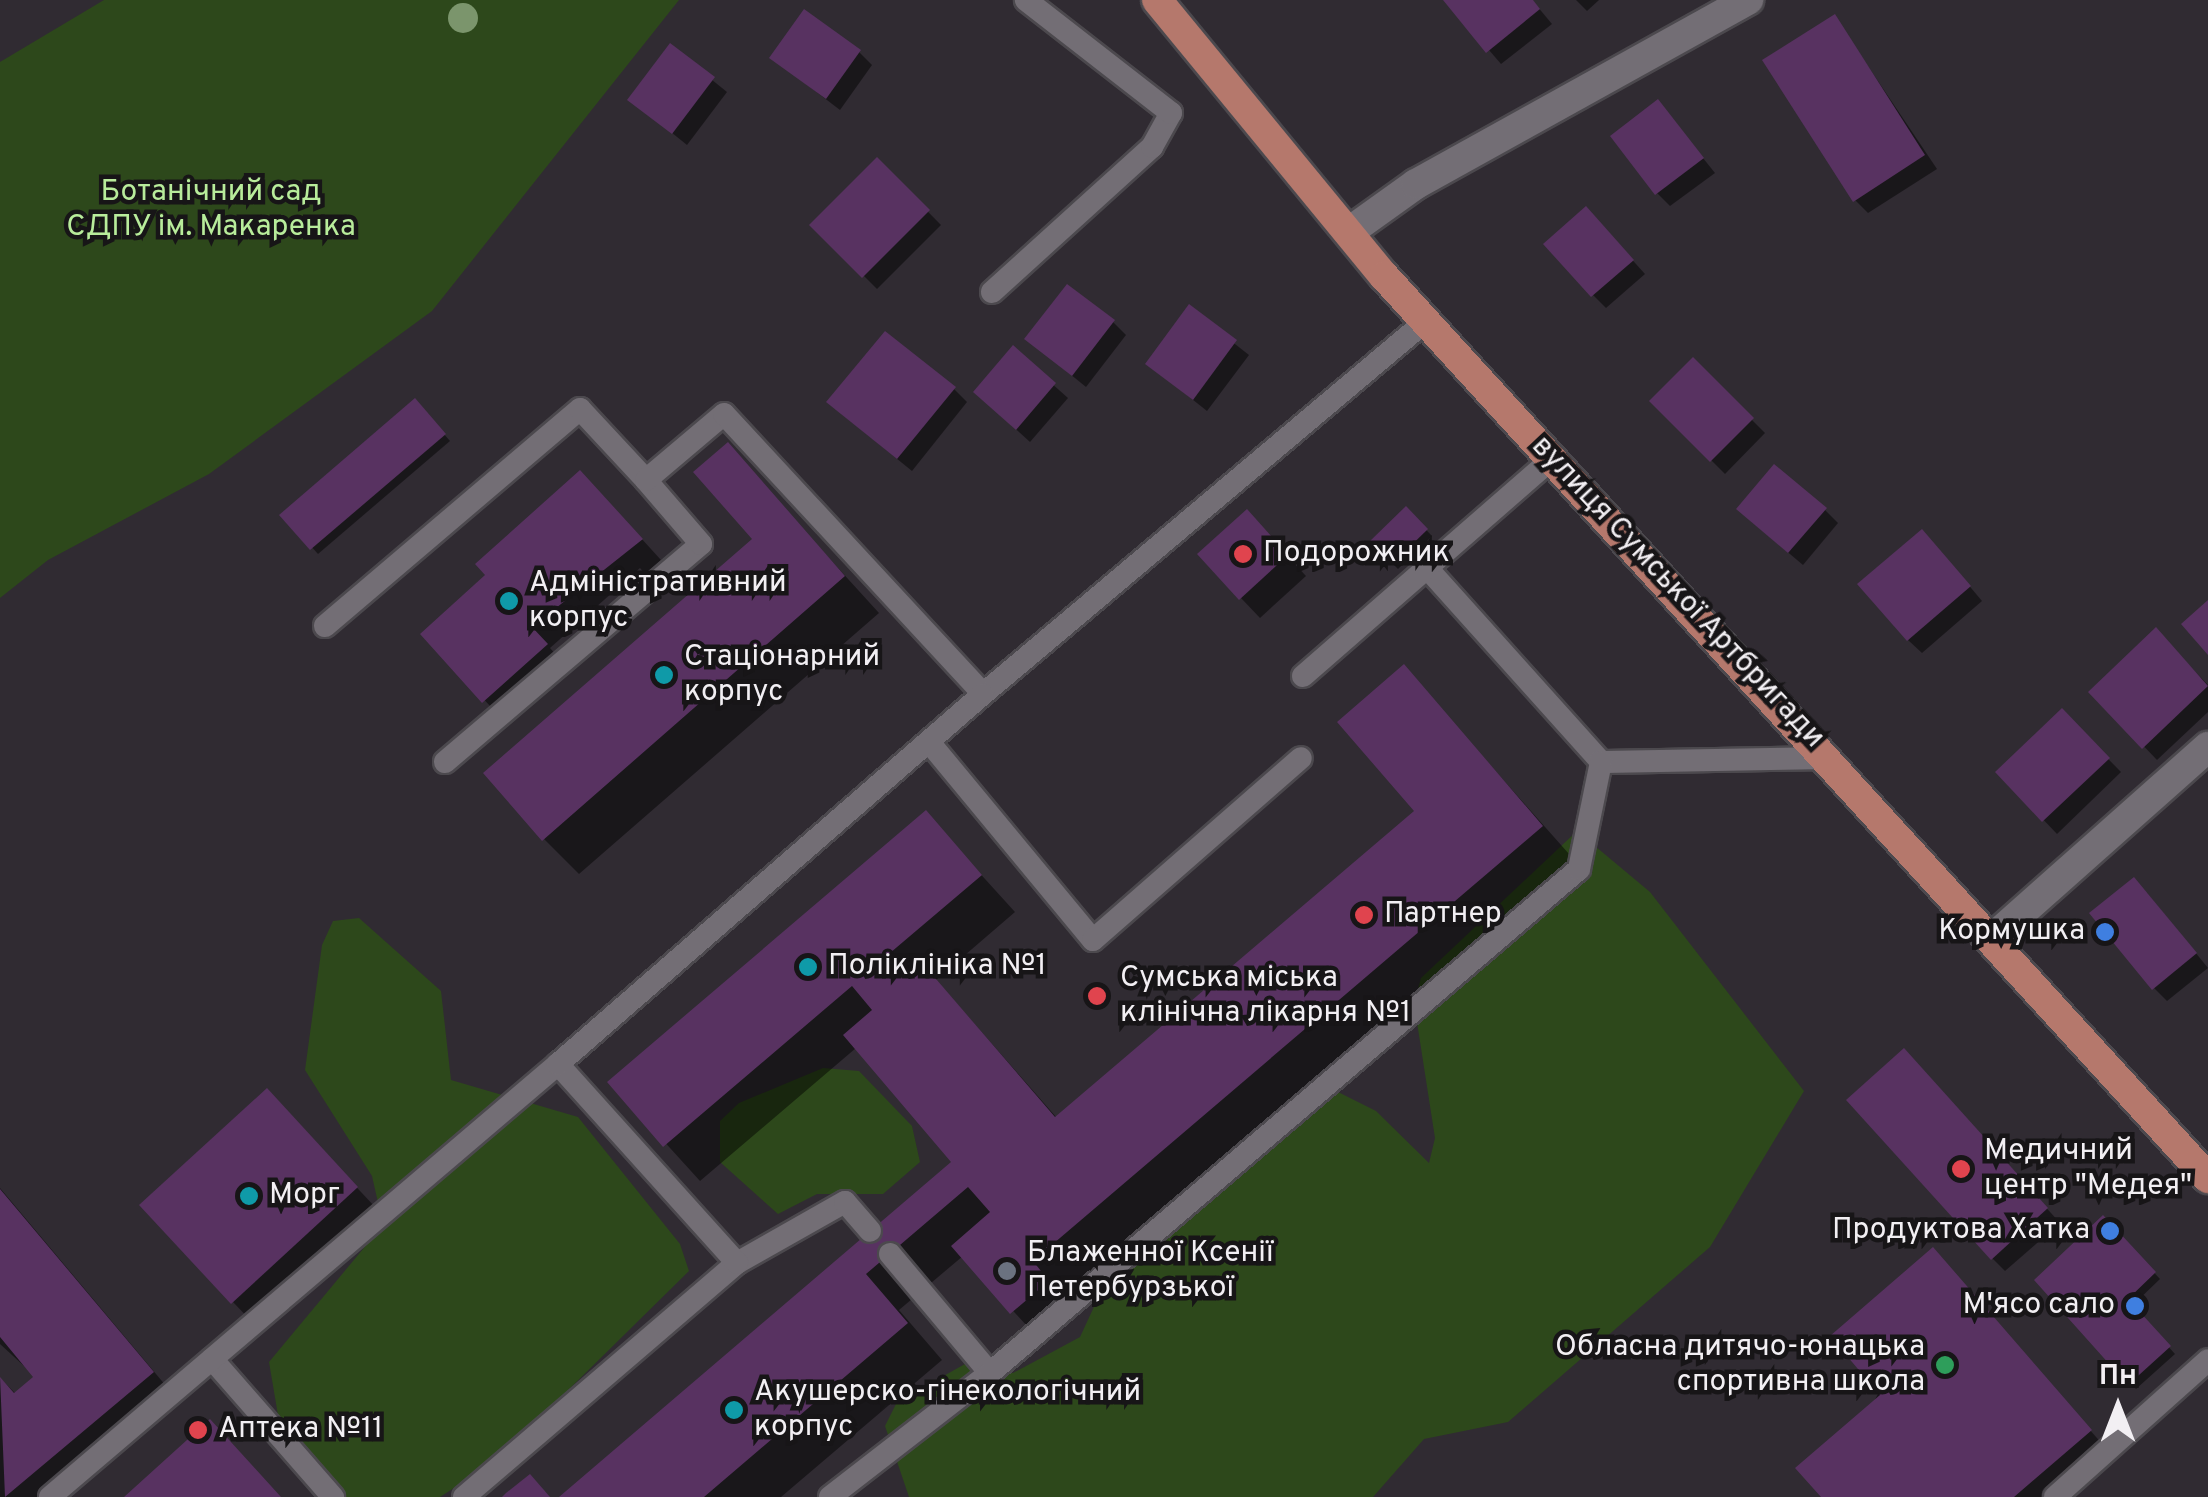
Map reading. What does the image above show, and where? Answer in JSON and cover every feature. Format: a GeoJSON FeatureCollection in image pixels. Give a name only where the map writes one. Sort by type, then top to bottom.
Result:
{"type":"FeatureCollection","features":[{"type":"Feature","properties":{"kind":"main road","name":"вулиця Сумської Артбригади"},"geometry":{"type":"LineString","coordinates":[[1157,0],[1426,321],[1995,936],[2208,1178]]}},
{"type":"Feature","properties":{"kind":"street"},"geometry":{"type":"LineString","coordinates":[[1349,232],[1416,184],[1748,0]]}},
{"type":"Feature","properties":{"kind":"street"},"geometry":{"type":"LineString","coordinates":[[1995,936],[2208,746]]}},
{"type":"Feature","properties":{"kind":"lane"},"geometry":{"type":"LineString","coordinates":[[992,292],[1152,147],[1170,113],[1026,0]]}},
{"type":"Feature","properties":{"kind":"lane"},"geometry":{"type":"LineString","coordinates":[[50,1497],[984,694],[1426,321]]}},
{"type":"Feature","properties":{"kind":"lane"},"geometry":{"type":"LineString","coordinates":[[324,626],[580,409],[646,480],[701,544],[445,762]]}},
{"type":"Feature","properties":{"kind":"lane"},"geometry":{"type":"LineString","coordinates":[[646,480],[724,414],[984,694]]}},
{"type":"Feature","properties":{"kind":"lane"},"geometry":{"type":"LineString","coordinates":[[1303,676],[1553,458]]}},
{"type":"Feature","properties":{"kind":"lane"},"geometry":{"type":"LineString","coordinates":[[1428,569],[1601,762],[1829,758]]}},
{"type":"Feature","properties":{"kind":"lane"},"geometry":{"type":"LineString","coordinates":[[929,742],[1093,940],[1301,758]]}},
{"type":"Feature","properties":{"kind":"lane"},"geometry":{"type":"LineString","coordinates":[[830,1497],[990,1373],[1579,869],[1601,762]]}},
{"type":"Feature","properties":{"kind":"lane"},"geometry":{"type":"LineString","coordinates":[[558,1064],[738,1264]]}},
{"type":"Feature","properties":{"kind":"lane"},"geometry":{"type":"LineString","coordinates":[[464,1497],[738,1264],[845,1202],[870,1232]]}},
{"type":"Feature","properties":{"kind":"lane"},"geometry":{"type":"LineString","coordinates":[[890,1254],[990,1373]]}},
{"type":"Feature","properties":{"kind":"lane"},"geometry":{"type":"LineString","coordinates":[[212,1359],[333,1497]]}},
{"type":"Feature","properties":{"kind":"lane"},"geometry":{"type":"LineString","coordinates":[[2056,1497],[2208,1360]]}},
{"type":"Feature","properties":{"kind":"green space","name":"Ботанічний сад СДПУ ім. Макаренка"},"geometry":{"type":"Polygon","coordinates":[[[104,0],[679,0],[432,311],[209,474],[48,560],[0,598],[0,62],[104,0]]]}},
{"type":"Feature","properties":{"kind":"green space"},"geometry":{"type":"Polygon","coordinates":[[[1577,831],[1650,892],[1804,1091],[1710,1247],[1508,1422],[1424,1439],[1373,1497],[909,1497],[885,1426],[897,1402],[965,1364],[1013,1373],[1080,1337],[1118,1255],[1330,1088],[1376,1111],[1429,1163],[1435,1138],[1414,1003],[1421,978],[1577,831]]]}},
{"type":"Feature","properties":{"kind":"green space"},"geometry":{"type":"Polygon","coordinates":[[[359,918],[441,991],[451,1080],[578,1117],[680,1244],[689,1271],[496,1461],[440,1497],[339,1497],[280,1427],[269,1362],[383,1225],[372,1176],[305,1070],[322,945],[333,921],[359,918]]]}},
{"type":"Feature","properties":{"kind":"green space"},"geometry":{"type":"Polygon","coordinates":[[[823,1068],[859,1071],[912,1126],[920,1162],[883,1194],[817,1194],[778,1214],[720,1162],[720,1121],[739,1103],[823,1068]]]}},
{"type":"Feature","properties":{"kind":"building"},"geometry":{"type":"Polygon","coordinates":[[[1443,0],[1533,0],[1540,9],[1486,53],[1443,0]]]}},
{"type":"Feature","properties":{"kind":"building"},"geometry":{"type":"Polygon","coordinates":[[[804,9],[861,50],[826,99],[769,58],[804,9]]]}},
{"type":"Feature","properties":{"kind":"building"},"geometry":{"type":"Polygon","coordinates":[[[1835,14],[1925,155],[1853,202],[1762,60],[1835,14]]]}},
{"type":"Feature","properties":{"kind":"building"},"geometry":{"type":"Polygon","coordinates":[[[670,43],[715,77],[672,134],[627,100],[670,43]]]}},
{"type":"Feature","properties":{"kind":"building"},"geometry":{"type":"Polygon","coordinates":[[[1658,99],[1704,158],[1655,195],[1610,136],[1658,99]]]}},
{"type":"Feature","properties":{"kind":"building"},"geometry":{"type":"Polygon","coordinates":[[[877,157],[930,210],[862,278],[809,225],[877,157]]]}},
{"type":"Feature","properties":{"kind":"building"},"geometry":{"type":"Polygon","coordinates":[[[1586,206],[1634,260],[1591,297],[1543,244],[1586,206]]]}},
{"type":"Feature","properties":{"kind":"building"},"geometry":{"type":"Polygon","coordinates":[[[1067,284],[1115,320],[1072,376],[1024,339],[1067,284]]]}},
{"type":"Feature","properties":{"kind":"building"},"geometry":{"type":"Polygon","coordinates":[[[1189,304],[1237,340],[1193,400],[1145,364],[1189,304]]]}},
{"type":"Feature","properties":{"kind":"building"},"geometry":{"type":"Polygon","coordinates":[[[885,331],[956,387],[897,459],[826,402],[885,331]]]}},
{"type":"Feature","properties":{"kind":"building"},"geometry":{"type":"Polygon","coordinates":[[[1013,345],[1056,383],[1016,430],[973,392],[1013,345]]]}},
{"type":"Feature","properties":{"kind":"building"},"geometry":{"type":"Polygon","coordinates":[[[1693,357],[1754,418],[1710,462],[1649,401],[1693,357]]]}},
{"type":"Feature","properties":{"kind":"building"},"geometry":{"type":"Polygon","coordinates":[[[415,398],[446,434],[310,550],[279,515],[415,398]]]}},
{"type":"Feature","properties":{"kind":"building","name":"Стаціонарний корпус"},"geometry":{"type":"Polygon","coordinates":[[[728,442],[845,576],[542,841],[483,773],[752,539],[693,472],[728,442]]]}},
{"type":"Feature","properties":{"kind":"building"},"geometry":{"type":"Polygon","coordinates":[[[1774,464],[1827,508],[1788,553],[1736,509],[1774,464]]]}},
{"type":"Feature","properties":{"kind":"building","name":"Адміністративний корпус"},"geometry":{"type":"Polygon","coordinates":[[[580,470],[643,539],[532,627],[548,644],[482,703],[420,634],[485,575],[475,564],[580,470]]]}},
{"type":"Feature","properties":{"kind":"building"},"geometry":{"type":"Polygon","coordinates":[[[1406,506],[1428,529],[1391,565],[1368,543],[1406,506]]]}},
{"type":"Feature","properties":{"kind":"building","name":"Подорожник"},"geometry":{"type":"Polygon","coordinates":[[[1247,509],[1288,555],[1239,600],[1197,554],[1247,509]]]}},
{"type":"Feature","properties":{"kind":"building"},"geometry":{"type":"Polygon","coordinates":[[[1922,529],[1971,586],[1907,641],[1857,584],[1922,529]]]}},
{"type":"Feature","properties":{"kind":"building"},"geometry":{"type":"Polygon","coordinates":[[[2208,600],[2208,655],[2181,624],[2208,600]]]}},
{"type":"Feature","properties":{"kind":"building"},"geometry":{"type":"Polygon","coordinates":[[[2156,627],[2208,686],[2142,749],[2088,692],[2156,627]]]}},
{"type":"Feature","properties":{"kind":"building"},"geometry":{"type":"Polygon","coordinates":[[[1404,664],[1543,826],[1033,1261],[1049,1281],[1010,1314],[951,1246],[990,1212],[968,1187],[866,1274],[908,1323],[704,1497],[559,1497],[951,1162],[843,1035],[872,1010],[852,986],[663,1147],[607,1082],[926,810],[982,875],[890,953],[910,977],[924,965],[1055,1117],[1414,811],[1337,722],[1404,664]]]}},
{"type":"Feature","properties":{"kind":"building"},"geometry":{"type":"Polygon","coordinates":[[[2062,708],[2110,758],[2042,822],[1995,772],[2062,708]]]}},
{"type":"Feature","properties":{"kind":"building"},"geometry":{"type":"Polygon","coordinates":[[[2134,877],[2197,953],[2152,990],[2089,913],[2134,877]]]}},
{"type":"Feature","properties":{"kind":"building","name":"Медичний центр \"Медея\""},"geometry":{"type":"Polygon","coordinates":[[[1904,1048],[2048,1208],[1991,1260],[1846,1100],[1904,1048]]]}},
{"type":"Feature","properties":{"kind":"building","name":"Морг"},"geometry":{"type":"Polygon","coordinates":[[[267,1088],[358,1187],[231,1304],[139,1205],[267,1088]]]}},
{"type":"Feature","properties":{"kind":"building"},"geometry":{"type":"Polygon","coordinates":[[[0,1189],[154,1372],[5,1497],[0,1377],[14,1393],[33,1377],[0,1337],[0,1189]]]}},
{"type":"Feature","properties":{"kind":"building"},"geometry":{"type":"Polygon","coordinates":[[[2103,1215],[2156,1272],[2128,1299],[2171,1346],[2128,1385],[2034,1280],[2103,1215]]]}},
{"type":"Feature","properties":{"kind":"building","name":"Обласна дитячо-юнацька спортивна школа"},"geometry":{"type":"Polygon","coordinates":[[[1933,1247],[2092,1430],[2014,1497],[1821,1497],[1795,1468],[1880,1395],[1830,1336],[1933,1247]]]}},
{"type":"Feature","properties":{"kind":"building"},"geometry":{"type":"Polygon","coordinates":[[[210,1419],[281,1497],[124,1497],[198,1430],[210,1419]]]}},
{"type":"Feature","properties":{"kind":"building"},"geometry":{"type":"Polygon","coordinates":[[[530,1474],[550,1497],[502,1497],[506,1493],[530,1474]]]}},
{"type":"Feature","properties":{"kind":"place","name":"Подорожник"},"geometry":{"type":"Point","coordinates":[1243,554]}},
{"type":"Feature","properties":{"kind":"place","name":"Адміністративний корпус"},"geometry":{"type":"Point","coordinates":[509,601]}},
{"type":"Feature","properties":{"kind":"place","name":"Стаціонарний корпус"},"geometry":{"type":"Point","coordinates":[664,675]}},
{"type":"Feature","properties":{"kind":"place","name":"Партнер"},"geometry":{"type":"Point","coordinates":[1364,915]}},
{"type":"Feature","properties":{"kind":"place","name":"Кормушка"},"geometry":{"type":"Point","coordinates":[2105,932]}},
{"type":"Feature","properties":{"kind":"place","name":"Поліклініка №1"},"geometry":{"type":"Point","coordinates":[808,967]}},
{"type":"Feature","properties":{"kind":"place","name":"Сумська міська клінічна лікарня №1"},"geometry":{"type":"Point","coordinates":[1097,996]}},
{"type":"Feature","properties":{"kind":"place","name":"Медичний центр \"Медея\""},"geometry":{"type":"Point","coordinates":[1961,1169]}},
{"type":"Feature","properties":{"kind":"place","name":"Морг"},"geometry":{"type":"Point","coordinates":[249,1196]}},
{"type":"Feature","properties":{"kind":"place","name":"Продуктова Хатка"},"geometry":{"type":"Point","coordinates":[2110,1231]}},
{"type":"Feature","properties":{"kind":"place","name":"Блаженної Ксенії Петербурзької"},"geometry":{"type":"Point","coordinates":[1007,1271]}},
{"type":"Feature","properties":{"kind":"place","name":"М'ясо сало"},"geometry":{"type":"Point","coordinates":[2135,1306]}},
{"type":"Feature","properties":{"kind":"place","name":"Обласна дитячо-юнацька спортивна школа"},"geometry":{"type":"Point","coordinates":[1945,1365]}},
{"type":"Feature","properties":{"kind":"place","name":"Акушерско-гінекологічний корпус"},"geometry":{"type":"Point","coordinates":[734,1410]}},
{"type":"Feature","properties":{"kind":"place","name":"Аптека №11"},"geometry":{"type":"Point","coordinates":[198,1430]}}]}
